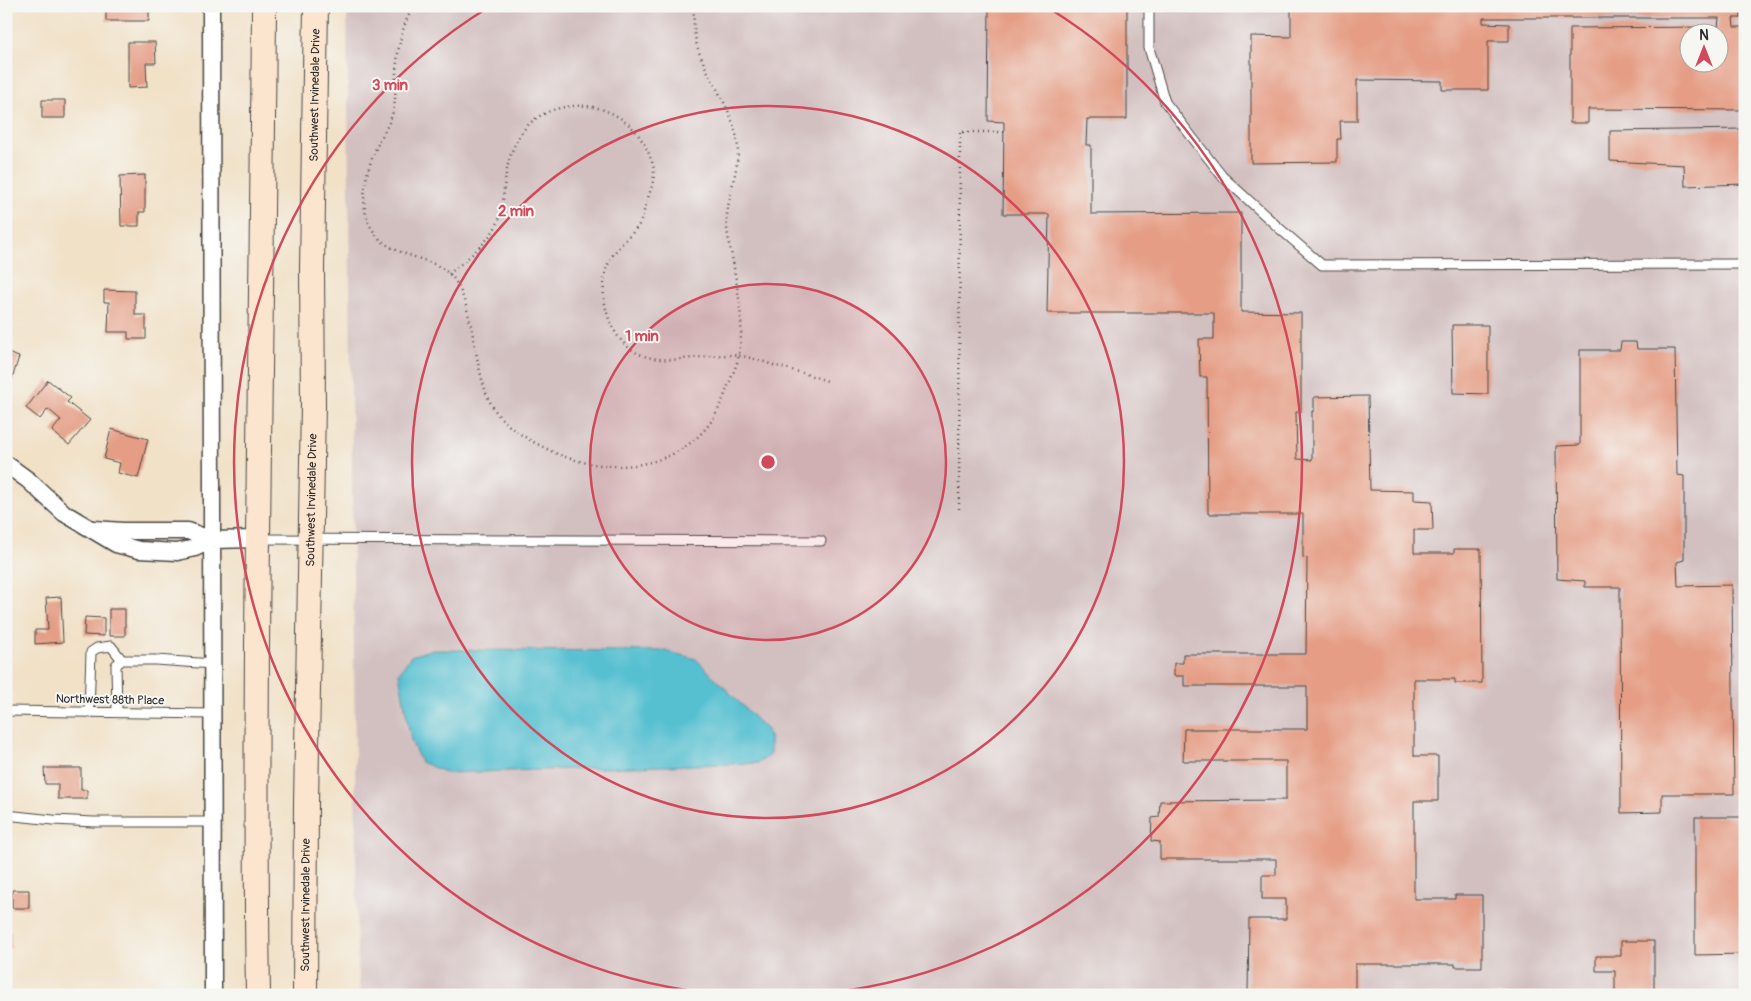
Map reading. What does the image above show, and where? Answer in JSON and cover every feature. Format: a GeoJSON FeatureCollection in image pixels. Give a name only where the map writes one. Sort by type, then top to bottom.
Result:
{"type":"FeatureCollection","features":[{"type":"Feature","properties":{"kind":"main road"},"geometry":{"type":"LineString","coordinates":[[258,995],[256,889],[257,539],[264,6]]}},
{"type":"Feature","properties":{"kind":"main road","name":"Southwest Irvinedale Drive"},"geometry":{"type":"LineString","coordinates":[[305,995],[316,6]]}},
{"type":"Feature","properties":{"kind":"street"},"geometry":{"type":"LineString","coordinates":[[211,6],[213,995]]}},
{"type":"Feature","properties":{"kind":"street"},"geometry":{"type":"LineString","coordinates":[[6,464],[28,480],[64,513],[92,528],[124,531],[188,531],[212,540],[257,539]]}},
{"type":"Feature","properties":{"kind":"lane"},"geometry":{"type":"LineString","coordinates":[[1149,6],[1150,48],[1165,102],[1222,176],[1278,228],[1322,265],[1745,264]]}},
{"type":"Feature","properties":{"kind":"lane"},"geometry":{"type":"LineString","coordinates":[[257,539],[821,541]]}},
{"type":"Feature","properties":{"kind":"lane"},"geometry":{"type":"LineString","coordinates":[[89,712],[91,652],[97,648],[111,646],[122,660]]}},
{"type":"Feature","properties":{"kind":"lane"},"geometry":{"type":"LineString","coordinates":[[117,712],[116,665],[122,660],[213,664]]}},
{"type":"Feature","properties":{"kind":"lane","name":"Northwest 88th Place"},"geometry":{"type":"LineString","coordinates":[[6,711],[212,714]]}},
{"type":"Feature","properties":{"kind":"lane"},"geometry":{"type":"LineString","coordinates":[[6,815],[94,822],[213,822]]}},
{"type":"Feature","properties":{"kind":"path"},"geometry":{"type":"LineString","coordinates":[[414,6],[403,28],[400,40],[394,108],[369,165],[365,184],[367,216],[374,232],[387,246],[400,253],[435,265],[450,274],[456,282],[470,316],[482,375],[492,407],[502,420],[537,444],[558,455],[594,464],[618,467],[640,465],[668,456],[691,444],[715,416],[739,356],[742,321],[727,232],[727,216],[737,160],[736,133],[729,114],[700,57],[696,41],[694,6]]}},
{"type":"Feature","properties":{"kind":"path"},"geometry":{"type":"LineString","coordinates":[[450,274],[483,243],[498,222],[510,156],[515,141],[522,130],[535,119],[550,111],[566,106],[595,107],[619,116],[633,128],[645,145],[654,169],[654,178],[641,220],[634,232],[611,258],[604,278],[603,296],[606,311],[625,344],[636,352],[666,361],[708,355],[748,357],[827,381]]}},
{"type":"Feature","properties":{"kind":"path"},"geometry":{"type":"LineString","coordinates":[[959,509],[960,132],[1004,132]]}},
{"type":"Feature","properties":{"kind":"shaded area"},"geometry":{"type":"Polygon","coordinates":[[[347,6],[1745,6],[1745,995],[360,995],[357,950],[347,6]]]}},
{"type":"Feature","properties":{"kind":"water"},"geometry":{"type":"Polygon","coordinates":[[[430,650],[665,651],[696,659],[767,730],[770,741],[770,755],[758,763],[447,773],[421,762],[411,741],[399,673],[411,656],[430,650]]]}},
{"type":"Feature","properties":{"kind":"building"},"geometry":{"type":"Polygon","coordinates":[[[106,6],[149,6],[149,21],[106,21],[106,6]]]}},
{"type":"Feature","properties":{"kind":"building"},"geometry":{"type":"Polygon","coordinates":[[[989,6],[1127,6],[1127,119],[1087,119],[1086,145],[1091,145],[1091,214],[1241,213],[1241,312],[1301,313],[1301,412],[1296,412],[1297,459],[1312,460],[1312,411],[1314,411],[1314,397],[1368,396],[1370,490],[1414,491],[1414,500],[1432,501],[1433,530],[1414,530],[1414,553],[1454,553],[1454,549],[1481,549],[1482,683],[1455,683],[1455,679],[1414,679],[1414,756],[1438,756],[1438,801],[1414,801],[1414,899],[1455,899],[1455,895],[1482,895],[1482,967],[1455,967],[1455,964],[1355,964],[1355,995],[1248,995],[1249,919],[1286,919],[1286,899],[1262,899],[1262,875],[1276,875],[1276,859],[1160,859],[1160,842],[1151,841],[1152,818],[1159,817],[1160,801],[1286,800],[1286,761],[1183,761],[1184,729],[1307,729],[1307,686],[1184,686],[1184,676],[1174,676],[1174,663],[1183,663],[1183,654],[1306,654],[1307,558],[1303,557],[1303,514],[1208,514],[1207,377],[1200,377],[1199,339],[1214,339],[1214,313],[1047,313],[1049,214],[1003,214],[1004,122],[988,121],[989,6]]]}},
{"type":"Feature","properties":{"kind":"building"},"geometry":{"type":"Polygon","coordinates":[[[1165,6],[1246,6],[1246,10],[1165,11],[1165,6]]]}},
{"type":"Feature","properties":{"kind":"building"},"geometry":{"type":"Polygon","coordinates":[[[1291,6],[1741,6],[1741,18],[1733,18],[1734,27],[1745,27],[1745,110],[1588,109],[1588,123],[1570,123],[1570,28],[1678,27],[1678,72],[1728,72],[1728,22],[1719,22],[1719,18],[1483,18],[1483,23],[1509,24],[1509,41],[1488,41],[1488,90],[1442,90],[1442,81],[1357,80],[1357,121],[1340,121],[1341,139],[1337,139],[1337,162],[1251,163],[1251,36],[1291,37],[1291,6]]]}},
{"type":"Feature","properties":{"kind":"building"},"geometry":{"type":"Polygon","coordinates":[[[128,42],[155,42],[156,63],[146,63],[147,87],[128,88],[128,42]]]}},
{"type":"Feature","properties":{"kind":"building"},"geometry":{"type":"Polygon","coordinates":[[[42,100],[65,100],[65,118],[42,118],[42,100]]]}},
{"type":"Feature","properties":{"kind":"building"},"geometry":{"type":"Polygon","coordinates":[[[1745,129],[1745,184],[1685,186],[1684,165],[1610,161],[1610,131],[1745,129]]]}},
{"type":"Feature","properties":{"kind":"building"},"geometry":{"type":"Polygon","coordinates":[[[145,175],[145,212],[139,212],[139,226],[121,226],[120,176],[145,175]]]}},
{"type":"Feature","properties":{"kind":"building"},"geometry":{"type":"Polygon","coordinates":[[[104,290],[135,291],[135,315],[146,315],[146,339],[128,339],[128,332],[108,332],[109,302],[104,302],[104,290]]]}},
{"type":"Feature","properties":{"kind":"building"},"geometry":{"type":"Polygon","coordinates":[[[1452,325],[1488,325],[1488,394],[1453,393],[1452,325]]]}},
{"type":"Feature","properties":{"kind":"building"},"geometry":{"type":"Polygon","coordinates":[[[1621,342],[1636,342],[1637,349],[1675,349],[1677,475],[1684,476],[1684,560],[1677,562],[1678,586],[1732,585],[1734,794],[1662,794],[1662,812],[1621,813],[1620,587],[1585,587],[1585,581],[1557,579],[1556,446],[1580,445],[1580,350],[1620,350],[1621,342]]]}},
{"type":"Feature","properties":{"kind":"building"},"geometry":{"type":"Polygon","coordinates":[[[8,353],[19,357],[8,391],[6,390],[8,353]]]}},
{"type":"Feature","properties":{"kind":"building"},"geometry":{"type":"Polygon","coordinates":[[[48,380],[71,398],[67,402],[90,420],[69,445],[52,431],[61,420],[48,409],[40,419],[26,408],[48,380]]]}},
{"type":"Feature","properties":{"kind":"building"},"geometry":{"type":"Polygon","coordinates":[[[111,429],[148,439],[138,478],[118,473],[120,463],[104,459],[111,429]]]}},
{"type":"Feature","properties":{"kind":"building"},"geometry":{"type":"Polygon","coordinates":[[[61,597],[63,642],[35,644],[35,630],[48,630],[46,598],[61,597]]]}},
{"type":"Feature","properties":{"kind":"building"},"geometry":{"type":"Polygon","coordinates":[[[109,609],[125,609],[125,636],[109,636],[109,609]]]}},
{"type":"Feature","properties":{"kind":"building"},"geometry":{"type":"Polygon","coordinates":[[[85,617],[104,618],[104,636],[84,635],[85,617]]]}},
{"type":"Feature","properties":{"kind":"building"},"geometry":{"type":"Polygon","coordinates":[[[44,768],[81,768],[81,790],[87,790],[87,799],[58,799],[58,784],[45,784],[44,768]]]}},
{"type":"Feature","properties":{"kind":"building"},"geometry":{"type":"Polygon","coordinates":[[[1695,817],[1745,817],[1745,954],[1695,955],[1695,817]]]}},
{"type":"Feature","properties":{"kind":"building"},"geometry":{"type":"Polygon","coordinates":[[[12,890],[29,890],[29,908],[12,908],[12,890]]]}},
{"type":"Feature","properties":{"kind":"building"},"geometry":{"type":"Polygon","coordinates":[[[6,932],[11,932],[11,948],[6,949],[6,932]]]}},
{"type":"Feature","properties":{"kind":"building"},"geometry":{"type":"Polygon","coordinates":[[[1621,941],[1654,941],[1654,995],[1615,995],[1615,971],[1596,971],[1596,956],[1621,956],[1621,941]]]}}]}
